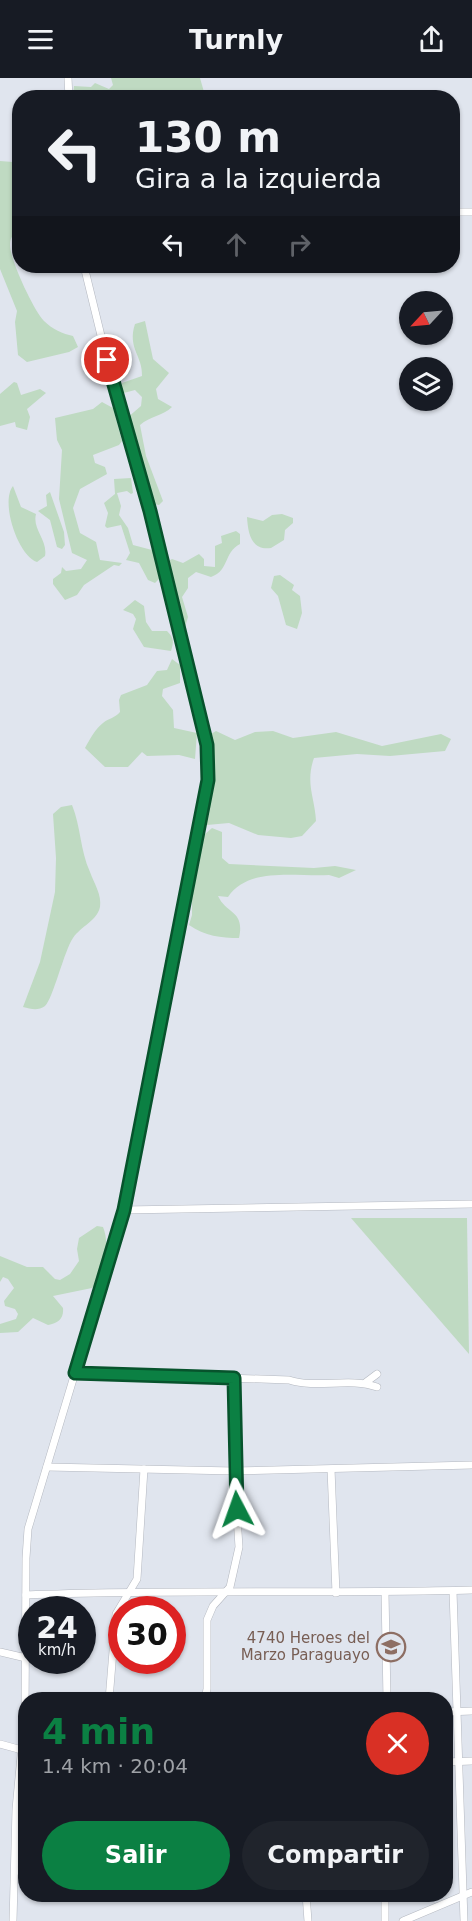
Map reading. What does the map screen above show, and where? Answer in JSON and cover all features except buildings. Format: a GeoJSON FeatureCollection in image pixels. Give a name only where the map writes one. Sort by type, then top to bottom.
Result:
{"type":"FeatureCollection","features":[{"type":"Feature","properties":{"kind":"street"},"geometry":{"type":"LineString","coordinates":[[86,273],[117,401],[150,511],[207,745],[208,780],[124,1210],[28,1529],[26,1595],[472,1590]]}},
{"type":"Feature","properties":{"kind":"street"},"geometry":{"type":"LineString","coordinates":[[124,1210],[472,1204]]}},
{"type":"Feature","properties":{"kind":"street"},"geometry":{"type":"LineString","coordinates":[[75,1373],[289,1380],[311,1384],[365,1383],[377,1387]]}},
{"type":"Feature","properties":{"kind":"street"},"geometry":{"type":"LineString","coordinates":[[365,1383],[377,1374]]}},
{"type":"Feature","properties":{"kind":"street"},"geometry":{"type":"LineString","coordinates":[[206,1692],[207,1620],[213,1606],[230,1587],[239,1547],[234,1471],[234,1378]]}},
{"type":"Feature","properties":{"kind":"street"},"geometry":{"type":"LineString","coordinates":[[47,1467],[234,1471],[472,1465]]}},
{"type":"Feature","properties":{"kind":"street"},"geometry":{"type":"LineString","coordinates":[[110,1692],[116,1614],[137,1579],[139,1568],[144,1469]]}},
{"type":"Feature","properties":{"kind":"street"},"geometry":{"type":"LineString","coordinates":[[331,1469],[336,1593]]}},
{"type":"Feature","properties":{"kind":"street"},"geometry":{"type":"LineString","coordinates":[[453,1591],[464,1921]]}},
{"type":"Feature","properties":{"kind":"street"},"geometry":{"type":"LineString","coordinates":[[385,1592],[387,1692]]}},
{"type":"Feature","properties":{"kind":"street"},"geometry":{"type":"LineString","coordinates":[[0,1652],[18,1656]]}},
{"type":"Feature","properties":{"kind":"street"},"geometry":{"type":"LineString","coordinates":[[25,1674],[25,1692]]}},
{"type":"Feature","properties":{"kind":"street"},"geometry":{"type":"LineString","coordinates":[[456,1712],[472,1711]]}},
{"type":"Feature","properties":{"kind":"street"},"geometry":{"type":"LineString","coordinates":[[0,1744],[18,1749]]}},
{"type":"Feature","properties":{"kind":"street"},"geometry":{"type":"LineString","coordinates":[[453,1761],[472,1761]]}},
{"type":"Feature","properties":{"kind":"street"},"geometry":{"type":"LineString","coordinates":[[13,1921],[18,1835]]}},
{"type":"Feature","properties":{"kind":"street"},"geometry":{"type":"LineString","coordinates":[[453,1900],[472,1892]]}},
{"type":"Feature","properties":{"kind":"street"},"geometry":{"type":"LineString","coordinates":[[307,1902],[308,1921]]}},
{"type":"Feature","properties":{"kind":"street"},"geometry":{"type":"LineString","coordinates":[[385,1902],[385,1921]]}},
{"type":"Feature","properties":{"kind":"street"},"geometry":{"type":"LineString","coordinates":[[403,1921],[448,1902]]}},
{"type":"Feature","properties":{"kind":"green space"},"geometry":{"type":"Polygon","coordinates":[[[111,78],[200,78],[203,90],[74,90],[74,86],[91,87],[95,83],[109,89],[113,85],[111,78]]]}},
{"type":"Feature","properties":{"kind":"green space"},"geometry":{"type":"Polygon","coordinates":[[[0,161],[12,162],[12,237],[10,244],[12,273],[18,273],[34,307],[44,321],[54,329],[73,336],[78,347],[69,352],[27,362],[18,355],[15,322],[17,311],[0,269],[0,161]]]}},
{"type":"Feature","properties":{"kind":"green space"},"geometry":{"type":"Polygon","coordinates":[[[145,321],[153,359],[169,373],[156,389],[158,399],[172,407],[140,425],[146,456],[163,501],[159,505],[153,504],[143,478],[127,418],[141,406],[142,397],[135,390],[120,394],[122,383],[142,376],[142,369],[134,346],[133,332],[135,324],[145,321]]]}},
{"type":"Feature","properties":{"kind":"green space"},"geometry":{"type":"Polygon","coordinates":[[[14,382],[17,383],[21,395],[40,389],[46,393],[27,409],[30,417],[27,430],[16,427],[15,422],[0,426],[0,394],[14,382]]]}},
{"type":"Feature","properties":{"kind":"green space"},"geometry":{"type":"Polygon","coordinates":[[[102,402],[113,408],[122,441],[119,445],[93,455],[95,463],[105,467],[107,474],[80,489],[73,508],[80,533],[96,542],[100,560],[122,563],[119,566],[114,565],[84,585],[77,595],[65,600],[53,584],[53,579],[61,573],[62,567],[66,571],[81,569],[87,560],[72,553],[59,499],[62,450],[57,440],[55,418],[93,409],[102,402]]]}},
{"type":"Feature","properties":{"kind":"green space"},"geometry":{"type":"Polygon","coordinates":[[[131,478],[133,493],[127,491],[117,493],[121,506],[119,515],[128,528],[133,545],[152,550],[158,565],[159,579],[155,583],[148,580],[139,563],[126,560],[130,553],[121,525],[107,528],[105,526],[108,513],[104,503],[115,494],[114,479],[131,478]]]}},
{"type":"Feature","properties":{"kind":"green space"},"geometry":{"type":"Polygon","coordinates":[[[13,486],[21,507],[36,514],[36,525],[45,550],[45,556],[37,562],[23,550],[13,528],[9,504],[13,486]]]}},
{"type":"Feature","properties":{"kind":"green space"},"geometry":{"type":"Polygon","coordinates":[[[50,492],[64,532],[65,545],[62,549],[57,547],[50,520],[38,511],[47,506],[46,495],[50,492]]]}},
{"type":"Feature","properties":{"kind":"green space"},"geometry":{"type":"Polygon","coordinates":[[[282,514],[293,518],[293,523],[285,530],[284,540],[271,548],[259,547],[255,544],[248,529],[247,517],[263,521],[272,515],[282,514]]]}},
{"type":"Feature","properties":{"kind":"green space"},"geometry":{"type":"Polygon","coordinates":[[[236,531],[240,534],[240,544],[231,552],[217,574],[211,577],[196,572],[188,578],[188,588],[182,597],[188,617],[184,631],[167,562],[172,559],[183,563],[199,554],[204,559],[204,566],[215,567],[215,546],[222,543],[221,536],[236,531]]]}},
{"type":"Feature","properties":{"kind":"green space"},"geometry":{"type":"Polygon","coordinates":[[[280,575],[294,585],[292,590],[300,596],[302,613],[297,629],[286,625],[278,596],[271,588],[274,576],[280,575]]]}},
{"type":"Feature","properties":{"kind":"green space"},"geometry":{"type":"Polygon","coordinates":[[[135,600],[144,606],[146,622],[152,631],[167,631],[171,636],[173,643],[171,651],[144,647],[133,629],[136,619],[133,614],[123,610],[135,600]]]}},
{"type":"Feature","properties":{"kind":"green space"},"geometry":{"type":"Polygon","coordinates":[[[172,659],[180,665],[180,683],[163,689],[162,696],[173,710],[174,728],[197,733],[195,759],[179,755],[147,756],[142,752],[128,767],[105,767],[85,748],[95,731],[105,721],[120,712],[121,695],[147,685],[157,671],[167,670],[172,659]]]}},
{"type":"Feature","properties":{"kind":"green space"},"geometry":{"type":"Polygon","coordinates":[[[216,731],[235,740],[255,732],[273,731],[293,738],[336,732],[382,746],[441,734],[451,739],[445,751],[390,756],[357,754],[314,758],[310,783],[316,821],[302,836],[291,838],[258,835],[229,823],[207,825],[204,820],[206,804],[215,780],[211,734],[216,731]]]}},
{"type":"Feature","properties":{"kind":"green space"},"geometry":{"type":"Polygon","coordinates":[[[72,805],[87,864],[99,894],[100,907],[96,916],[73,938],[45,1006],[40,1009],[23,1007],[40,962],[55,892],[56,858],[53,814],[61,807],[72,805]]]}},
{"type":"Feature","properties":{"kind":"green space"},"geometry":{"type":"Polygon","coordinates":[[[212,828],[222,832],[222,858],[229,864],[314,868],[335,866],[356,870],[339,878],[329,875],[274,875],[248,881],[237,887],[228,897],[218,896],[240,922],[239,938],[207,934],[189,925],[192,915],[192,890],[204,835],[212,828]]]}},
{"type":"Feature","properties":{"kind":"green space"},"geometry":{"type":"Polygon","coordinates":[[[351,1218],[467,1218],[469,1354],[351,1218]]]}},
{"type":"Feature","properties":{"kind":"green space"},"geometry":{"type":"Polygon","coordinates":[[[97,1226],[103,1227],[106,1250],[101,1276],[97,1283],[92,1288],[53,1296],[63,1308],[60,1320],[55,1323],[48,1325],[33,1318],[18,1332],[0,1333],[0,1324],[16,1319],[18,1314],[15,1309],[5,1306],[4,1301],[14,1288],[8,1279],[3,1277],[0,1282],[0,1256],[27,1267],[43,1267],[55,1279],[60,1280],[70,1274],[79,1261],[77,1249],[79,1238],[97,1226]]]}},
{"type":"Feature","properties":{"kind":"place","name":"4740 Heroes del Marzo Paraguayo"},"geometry":{"type":"Point","coordinates":[391,1647]}},
{"type":"Feature","properties":{"kind":"route"},"geometry":{"type":"LineString","coordinates":[[107,360],[150,511],[207,745],[208,780],[124,1210],[75,1373],[234,1378],[234,1471],[237,1509]]}}]}
